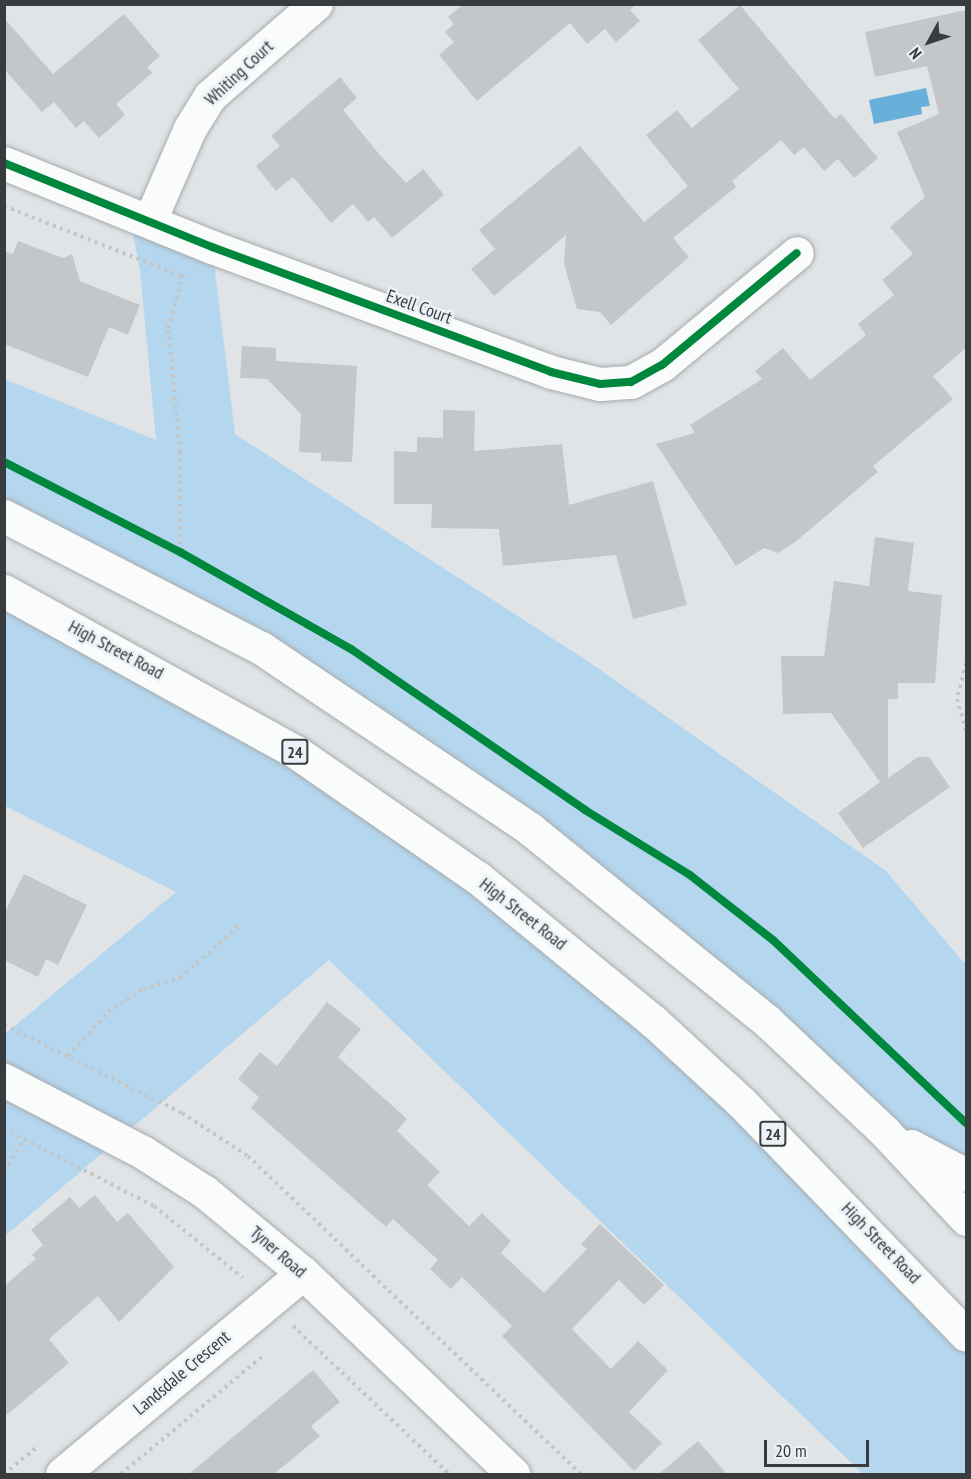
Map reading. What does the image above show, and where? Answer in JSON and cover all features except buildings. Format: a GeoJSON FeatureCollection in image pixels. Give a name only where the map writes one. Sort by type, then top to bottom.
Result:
{"type":"FeatureCollection","features":[{"type":"Feature","properties":{"kind":"main road","name":"Whiting Court"},"geometry":{"type":"LineString","coordinates":[[150,220],[190,128],[210,96],[316,4]]}},
{"type":"Feature","properties":{"kind":"main road","name":"Exell Court"},"geometry":{"type":"LineString","coordinates":[[4,163],[198,241],[551,372],[600,384],[631,382],[662,365],[797,254]]}},
{"type":"Feature","properties":{"kind":"main road"},"geometry":{"type":"LineString","coordinates":[[4,516],[261,648],[530,829],[767,1021],[885,1132],[966,1219]]}},
{"type":"Feature","properties":{"kind":"main road","name":"High Street Road"},"geometry":{"type":"LineString","coordinates":[[4,591],[296,753],[478,878],[653,1021],[742,1103],[966,1335]]}},
{"type":"Feature","properties":{"kind":"main road","name":"Tyner Road"},"geometry":{"type":"LineString","coordinates":[[4,1080],[154,1159],[205,1192],[303,1273],[513,1474]]}},
{"type":"Feature","properties":{"kind":"main road"},"geometry":{"type":"LineString","coordinates":[[885,1132],[966,1175]]}},
{"type":"Feature","properties":{"kind":"main road","name":"Landsdale Crescent"},"geometry":{"type":"LineString","coordinates":[[62,1474],[303,1273]]}},
{"type":"Feature","properties":{"kind":"path"},"geometry":{"type":"LineString","coordinates":[[4,206],[182,276]]}},
{"type":"Feature","properties":{"kind":"path"},"geometry":{"type":"LineString","coordinates":[[180,552],[180,452],[168,328],[182,276],[198,241]]}},
{"type":"Feature","properties":{"kind":"path"},"geometry":{"type":"LineString","coordinates":[[170,546],[189,557]]}},
{"type":"Feature","properties":{"kind":"path"},"geometry":{"type":"LineString","coordinates":[[966,663],[957,699],[966,731]]}},
{"type":"Feature","properties":{"kind":"path"},"geometry":{"type":"LineString","coordinates":[[68,1056],[108,1012],[143,989],[180,978],[239,926]]}},
{"type":"Feature","properties":{"kind":"path"},"geometry":{"type":"LineString","coordinates":[[4,1130],[154,1206],[246,1281]]}},
{"type":"Feature","properties":{"kind":"path"},"geometry":{"type":"LineString","coordinates":[[4,1171],[24,1139]]}},
{"type":"Feature","properties":{"kind":"path"},"geometry":{"type":"LineString","coordinates":[[286,1319],[449,1474]]}},
{"type":"Feature","properties":{"kind":"path"},"geometry":{"type":"LineString","coordinates":[[286,1336],[295,1328]]}},
{"type":"Feature","properties":{"kind":"path"},"geometry":{"type":"LineString","coordinates":[[121,1474],[268,1351]]}},
{"type":"Feature","properties":{"kind":"shaded area"},"geometry":{"type":"Polygon","coordinates":[[[129,212],[212,247],[235,434],[589,662],[886,871],[966,965],[966,1175],[885,1132],[381,726],[5,516],[4,379],[156,440],[140,270],[129,212]]]}},
{"type":"Feature","properties":{"kind":"shaded area"},"geometry":{"type":"Polygon","coordinates":[[[4,591],[478,878],[966,1335],[966,1474],[863,1474],[329,960],[5,1236],[5,1034],[176,892],[5,806],[4,591]]]}},
{"type":"Feature","properties":{"kind":"water"},"geometry":{"type":"Polygon","coordinates":[[[926,88],[930,106],[921,107],[922,114],[874,124],[869,100],[926,88]]]}},
{"type":"Feature","properties":{"kind":"cycle path"},"geometry":{"type":"LineString","coordinates":[[4,163],[212,247],[551,372],[600,384],[631,382],[662,365],[797,253]]}},
{"type":"Feature","properties":{"kind":"cycle path"},"geometry":{"type":"LineString","coordinates":[[4,462],[180,552],[351,649],[585,810],[690,875],[773,940],[966,1123]]}}]}
